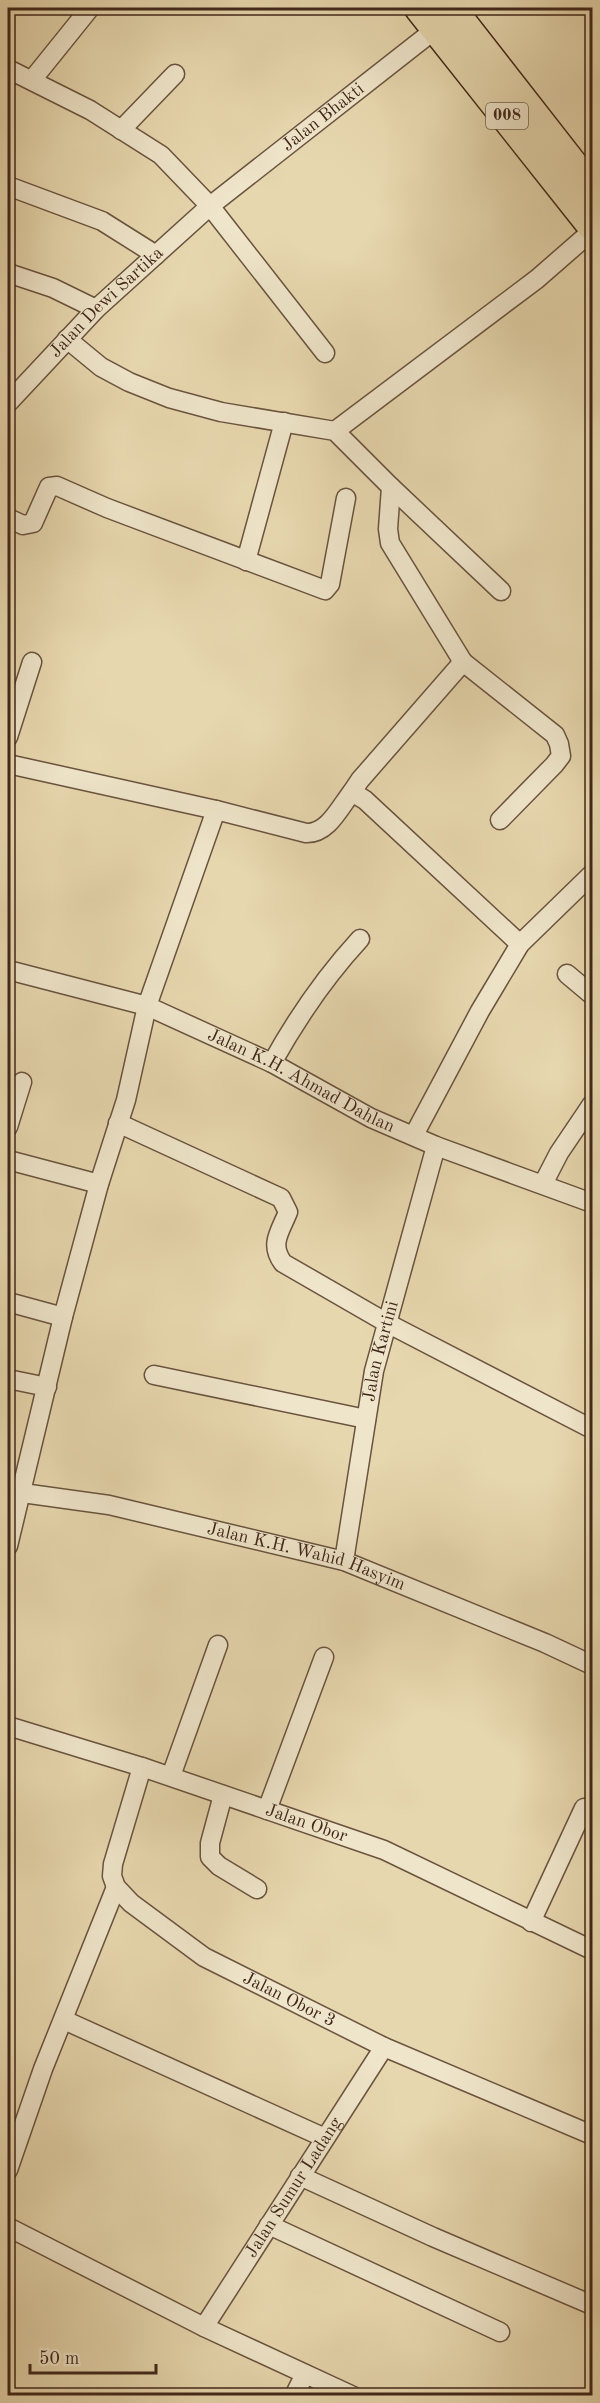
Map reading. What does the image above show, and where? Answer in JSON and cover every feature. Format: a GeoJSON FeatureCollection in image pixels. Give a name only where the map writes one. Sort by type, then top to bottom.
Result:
{"type":"FeatureCollection","features":[{"type":"Feature","properties":{"kind":"highway","name":"008"},"geometry":{"type":"LineString","coordinates":[[436,14],[592,190]]}},
{"type":"Feature","properties":{"kind":"highway","name":"008"},"geometry":{"type":"LineString","coordinates":[[436,14],[592,225]]}},
{"type":"Feature","properties":{"kind":"street"},"geometry":{"type":"LineString","coordinates":[[32,80],[90,8]]}},
{"type":"Feature","properties":{"kind":"street","name":"Jalan Bhakti"},"geometry":{"type":"LineString","coordinates":[[210,206],[436,14]]}},
{"type":"Feature","properties":{"kind":"street"},"geometry":{"type":"LineString","coordinates":[[8,69],[90,110],[161,155],[210,206],[325,353]]}},
{"type":"Feature","properties":{"kind":"street"},"geometry":{"type":"LineString","coordinates":[[121,130],[175,74]]}},
{"type":"Feature","properties":{"kind":"street"},"geometry":{"type":"LineString","coordinates":[[8,186],[102,221],[156,255]]}},
{"type":"Feature","properties":{"kind":"street","name":"Jalan Dewi Sartika"},"geometry":{"type":"LineString","coordinates":[[8,403],[96,309],[210,206]]}},
{"type":"Feature","properties":{"kind":"street"},"geometry":{"type":"LineString","coordinates":[[335,431],[537,279],[592,231]]}},
{"type":"Feature","properties":{"kind":"street"},"geometry":{"type":"LineString","coordinates":[[8,273],[53,288],[96,309]]}},
{"type":"Feature","properties":{"kind":"street"},"geometry":{"type":"LineString","coordinates":[[67,339],[101,367],[129,382],[169,398],[221,412],[335,431],[501,591]]}},
{"type":"Feature","properties":{"kind":"street"},"geometry":{"type":"LineString","coordinates":[[246,561],[284,422]]}},
{"type":"Feature","properties":{"kind":"street"},"geometry":{"type":"LineString","coordinates":[[8,518],[23,525],[33,523],[49,487],[57,486],[107,508],[322,590],[328,589],[346,498]]}},
{"type":"Feature","properties":{"kind":"street"},"geometry":{"type":"LineString","coordinates":[[391,487],[388,529],[390,543],[463,662],[555,735],[560,744],[561,756],[554,765],[500,820]]}},
{"type":"Feature","properties":{"kind":"street"},"geometry":{"type":"LineString","coordinates":[[8,737],[32,662]]}},
{"type":"Feature","properties":{"kind":"street"},"geometry":{"type":"LineString","coordinates":[[8,764],[216,810],[312,834],[328,824],[360,780],[463,662]]}},
{"type":"Feature","properties":{"kind":"street"},"geometry":{"type":"LineString","coordinates":[[352,792],[365,800],[520,944]]}},
{"type":"Feature","properties":{"kind":"street"},"geometry":{"type":"LineString","coordinates":[[8,1546],[13,1492],[47,1387],[63,1317],[118,1123],[147,1006],[216,810]]}},
{"type":"Feature","properties":{"kind":"street"},"geometry":{"type":"LineString","coordinates":[[414,1135],[480,1011],[520,944],[592,874]]}},
{"type":"Feature","properties":{"kind":"street"},"geometry":{"type":"LineString","coordinates":[[272,1064],[295,1022],[333,969],[360,939]]}},
{"type":"Feature","properties":{"kind":"street","name":"Jalan K.H. Ahmad Dahlan"},"geometry":{"type":"LineString","coordinates":[[8,970],[147,1006],[272,1064],[371,1118],[436,1146],[592,1203]]}},
{"type":"Feature","properties":{"kind":"street"},"geometry":{"type":"LineString","coordinates":[[567,974],[592,996]]}},
{"type":"Feature","properties":{"kind":"street"},"geometry":{"type":"LineString","coordinates":[[8,1127],[22,1082]]}},
{"type":"Feature","properties":{"kind":"street"},"geometry":{"type":"LineString","coordinates":[[543,1184],[559,1154],[592,1104]]}},
{"type":"Feature","properties":{"kind":"street"},"geometry":{"type":"LineString","coordinates":[[118,1123],[281,1198],[288,1212],[275,1245],[277,1255],[283,1263],[387,1323],[592,1428]]}},
{"type":"Feature","properties":{"kind":"street","name":"Jalan Kartini"},"geometry":{"type":"LineString","coordinates":[[344,1561],[374,1371],[436,1146]]}},
{"type":"Feature","properties":{"kind":"street"},"geometry":{"type":"LineString","coordinates":[[8,1160],[99,1184]]}},
{"type":"Feature","properties":{"kind":"street"},"geometry":{"type":"LineString","coordinates":[[8,1302],[63,1317]]}},
{"type":"Feature","properties":{"kind":"street"},"geometry":{"type":"LineString","coordinates":[[154,1375],[366,1419]]}},
{"type":"Feature","properties":{"kind":"street"},"geometry":{"type":"LineString","coordinates":[[8,1379],[47,1387]]}},
{"type":"Feature","properties":{"kind":"street","name":"Jalan K.H. Wahid Hasyim"},"geometry":{"type":"LineString","coordinates":[[13,1492],[110,1505],[344,1561],[545,1642],[592,1665]]}},
{"type":"Feature","properties":{"kind":"street"},"geometry":{"type":"LineString","coordinates":[[171,1776],[218,1645]]}},
{"type":"Feature","properties":{"kind":"street"},"geometry":{"type":"LineString","coordinates":[[267,1810],[324,1657]]}},
{"type":"Feature","properties":{"kind":"street","name":"Jalan Obor"},"geometry":{"type":"LineString","coordinates":[[8,1726],[171,1776],[384,1850],[592,1950]]}},
{"type":"Feature","properties":{"kind":"street"},"geometry":{"type":"LineString","coordinates":[[8,2170],[43,2069],[116,1887],[112,1876],[113,1864],[142,1767]]}},
{"type":"Feature","properties":{"kind":"street"},"geometry":{"type":"LineString","coordinates":[[224,1795],[210,1843],[210,1857],[219,1866],[257,1889]]}},
{"type":"Feature","properties":{"kind":"street"},"geometry":{"type":"LineString","coordinates":[[531,1922],[584,1808]]}},
{"type":"Feature","properties":{"kind":"street","name":"Jalan Obor 3"},"geometry":{"type":"LineString","coordinates":[[116,1887],[138,1909],[204,1957],[384,2047],[592,2135]]}},
{"type":"Feature","properties":{"kind":"street"},"geometry":{"type":"LineString","coordinates":[[64,2020],[325,2138]]}},
{"type":"Feature","properties":{"kind":"street","name":"Jalan Sumur Ladang"},"geometry":{"type":"LineString","coordinates":[[204,2327],[384,2047]]}},
{"type":"Feature","properties":{"kind":"street"},"geometry":{"type":"LineString","coordinates":[[300,2176],[592,2305]]}},
{"type":"Feature","properties":{"kind":"street"},"geometry":{"type":"LineString","coordinates":[[269,2225],[500,2332]]}},
{"type":"Feature","properties":{"kind":"street"},"geometry":{"type":"LineString","coordinates":[[8,2227],[204,2327],[353,2396]]}},
{"type":"Feature","properties":{"kind":"street"},"geometry":{"type":"LineString","coordinates":[[294,2396],[305,2374]]}}]}
